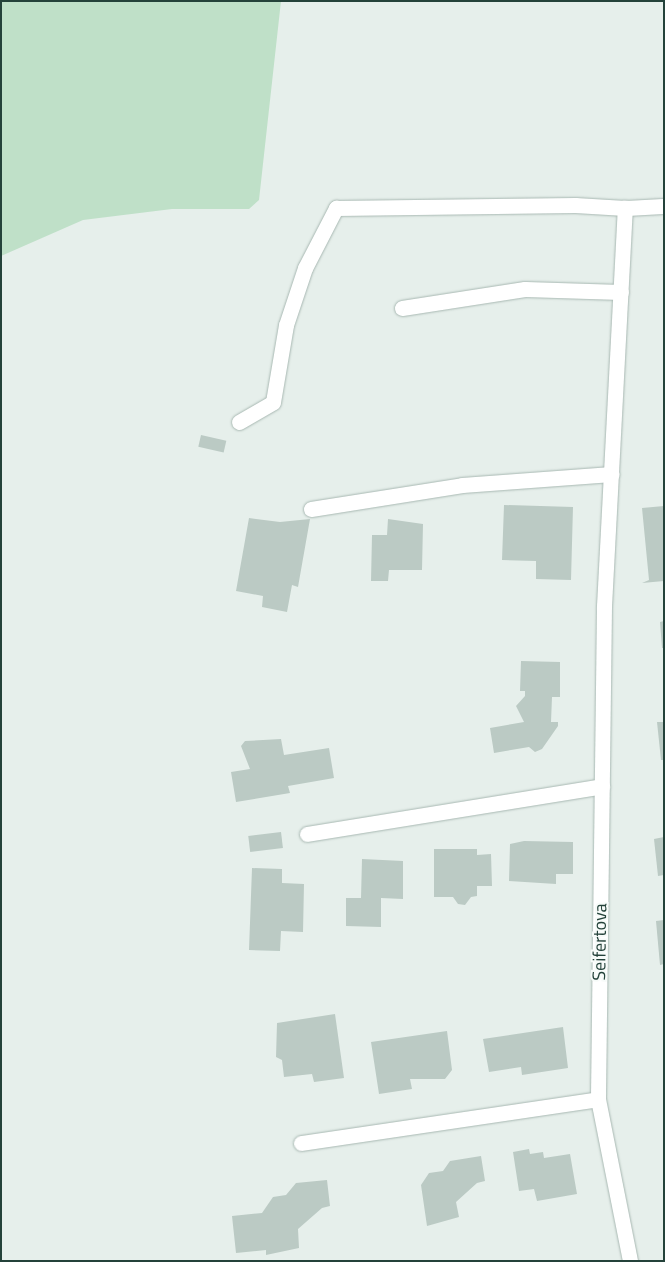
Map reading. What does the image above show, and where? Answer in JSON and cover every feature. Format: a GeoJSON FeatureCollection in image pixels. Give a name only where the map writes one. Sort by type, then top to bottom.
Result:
{"type":"FeatureCollection","features":[{"type":"Feature","properties":{"kind":"street"},"geometry":{"type":"LineString","coordinates":[[239,422],[273,402],[286,325],[306,268],[336,208],[574,205],[625,208],[664,206]]}},
{"type":"Feature","properties":{"kind":"street","name":"Seifertova"},"geometry":{"type":"LineString","coordinates":[[625,208],[604,606],[598,1099],[630,1261]]}},
{"type":"Feature","properties":{"kind":"street"},"geometry":{"type":"LineString","coordinates":[[402,308],[525,289],[621,292]]}},
{"type":"Feature","properties":{"kind":"street"},"geometry":{"type":"LineString","coordinates":[[311,509],[462,485],[612,474]]}},
{"type":"Feature","properties":{"kind":"street"},"geometry":{"type":"LineString","coordinates":[[307,834],[602,786]]}},
{"type":"Feature","properties":{"kind":"street"},"geometry":{"type":"LineString","coordinates":[[301,1143],[598,1099]]}},
{"type":"Feature","properties":{"kind":"green space"},"geometry":{"type":"Polygon","coordinates":[[[1,1],[281,1],[259,200],[249,209],[172,209],[83,220],[1,256],[1,1]]]}},
{"type":"Feature","properties":{"kind":"building"},"geometry":{"type":"Polygon","coordinates":[[[201,435],[226,441],[224,453],[198,447],[201,435]]]}},
{"type":"Feature","properties":{"kind":"building"},"geometry":{"type":"Polygon","coordinates":[[[504,505],[573,507],[571,580],[536,579],[536,561],[502,560],[504,505]]]}},
{"type":"Feature","properties":{"kind":"building"},"geometry":{"type":"Polygon","coordinates":[[[664,506],[664,581],[642,583],[649,580],[642,508],[664,506]]]}},
{"type":"Feature","properties":{"kind":"building"},"geometry":{"type":"Polygon","coordinates":[[[249,518],[280,522],[310,519],[298,587],[292,585],[287,612],[262,607],[263,596],[236,591],[249,518]]]}},
{"type":"Feature","properties":{"kind":"building"},"geometry":{"type":"Polygon","coordinates":[[[388,519],[423,524],[422,570],[389,570],[388,581],[371,581],[372,535],[387,535],[388,519]]]}},
{"type":"Feature","properties":{"kind":"building"},"geometry":{"type":"Polygon","coordinates":[[[664,621],[664,648],[662,648],[660,622],[664,621]]]}},
{"type":"Feature","properties":{"kind":"building"},"geometry":{"type":"Polygon","coordinates":[[[521,661],[560,662],[560,697],[552,697],[551,722],[558,722],[558,726],[542,749],[535,752],[529,747],[494,753],[490,728],[524,722],[516,706],[525,696],[525,691],[520,691],[521,661]]]}},
{"type":"Feature","properties":{"kind":"building"},"geometry":{"type":"Polygon","coordinates":[[[657,722],[664,722],[664,760],[661,760],[657,722]]]}},
{"type":"Feature","properties":{"kind":"building"},"geometry":{"type":"Polygon","coordinates":[[[281,739],[284,755],[329,748],[334,778],[288,786],[290,793],[236,802],[231,772],[250,769],[241,746],[245,741],[281,739]]]}},
{"type":"Feature","properties":{"kind":"building"},"geometry":{"type":"Polygon","coordinates":[[[281,832],[283,848],[250,852],[248,836],[281,832]]]}},
{"type":"Feature","properties":{"kind":"building"},"geometry":{"type":"Polygon","coordinates":[[[664,837],[664,875],[658,876],[654,839],[664,837]]]}},
{"type":"Feature","properties":{"kind":"building"},"geometry":{"type":"Polygon","coordinates":[[[524,841],[573,842],[573,874],[556,874],[556,884],[509,881],[510,844],[524,841]]]}},
{"type":"Feature","properties":{"kind":"building"},"geometry":{"type":"Polygon","coordinates":[[[434,849],[477,849],[477,855],[491,854],[492,886],[477,886],[477,896],[471,897],[465,905],[458,904],[453,897],[434,897],[434,849]]]}},
{"type":"Feature","properties":{"kind":"building"},"geometry":{"type":"Polygon","coordinates":[[[362,859],[403,861],[403,899],[381,898],[381,927],[346,926],[346,898],[361,898],[362,859]]]}},
{"type":"Feature","properties":{"kind":"building"},"geometry":{"type":"Polygon","coordinates":[[[252,868],[282,869],[282,883],[304,884],[303,932],[281,931],[280,951],[249,950],[252,868]]]}},
{"type":"Feature","properties":{"kind":"building"},"geometry":{"type":"Polygon","coordinates":[[[664,920],[664,964],[660,965],[656,921],[664,920]]]}},
{"type":"Feature","properties":{"kind":"building"},"geometry":{"type":"Polygon","coordinates":[[[335,1014],[344,1078],[314,1082],[312,1074],[284,1077],[282,1060],[276,1057],[277,1023],[335,1014]]]}},
{"type":"Feature","properties":{"kind":"building"},"geometry":{"type":"Polygon","coordinates":[[[563,1027],[568,1068],[522,1075],[521,1067],[489,1072],[483,1039],[563,1027]]]}},
{"type":"Feature","properties":{"kind":"building"},"geometry":{"type":"Polygon","coordinates":[[[447,1031],[452,1070],[445,1079],[410,1079],[412,1089],[379,1094],[371,1042],[447,1031]]]}},
{"type":"Feature","properties":{"kind":"building"},"geometry":{"type":"Polygon","coordinates":[[[529,1149],[530,1154],[543,1152],[544,1158],[570,1154],[577,1194],[537,1201],[534,1189],[519,1191],[513,1152],[529,1149]]]}},
{"type":"Feature","properties":{"kind":"building"},"geometry":{"type":"Polygon","coordinates":[[[481,1156],[485,1181],[477,1183],[456,1202],[459,1217],[427,1226],[421,1185],[429,1173],[443,1171],[450,1161],[481,1156]]]}},
{"type":"Feature","properties":{"kind":"building"},"geometry":{"type":"Polygon","coordinates":[[[327,1180],[330,1206],[322,1208],[298,1229],[299,1248],[266,1255],[266,1250],[236,1253],[232,1216],[262,1213],[273,1197],[286,1195],[296,1183],[327,1180]]]}}]}
